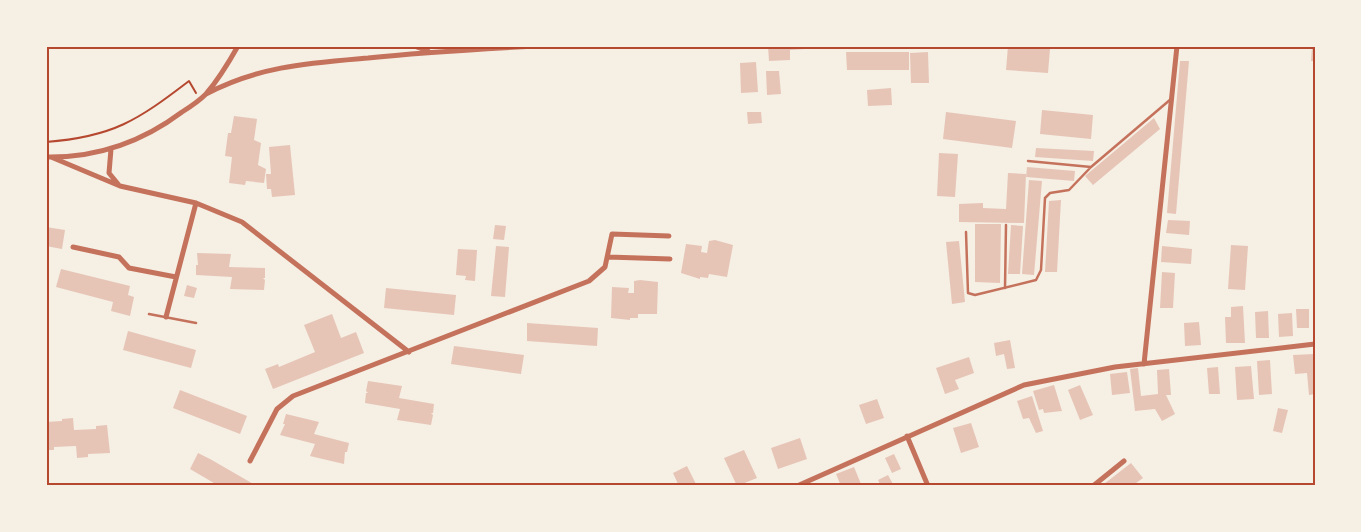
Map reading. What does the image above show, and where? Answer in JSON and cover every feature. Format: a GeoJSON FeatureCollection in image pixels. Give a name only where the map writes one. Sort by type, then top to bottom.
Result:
{"type":"FeatureCollection","features":[{"type":"Feature","properties":{"kind":"street"},"geometry":{"type":"LineString","coordinates":[[206,94],[238,46]]}},
{"type":"Feature","properties":{"kind":"street"},"geometry":{"type":"LineString","coordinates":[[414,46],[431,52]]}},
{"type":"Feature","properties":{"kind":"street"},"geometry":{"type":"LineString","coordinates":[[48,157],[111,149],[150,134],[206,94],[240,78],[290,65],[431,52],[536,46]]}},
{"type":"Feature","properties":{"kind":"street"},"geometry":{"type":"LineString","coordinates":[[1144,364],[1178,46]]}},
{"type":"Feature","properties":{"kind":"street"},"geometry":{"type":"LineString","coordinates":[[111,149],[109,173],[120,186]]}},
{"type":"Feature","properties":{"kind":"street"},"geometry":{"type":"LineString","coordinates":[[48,157],[120,186],[196,203],[234,217],[250,227],[409,352]]}},
{"type":"Feature","properties":{"kind":"street"},"geometry":{"type":"LineString","coordinates":[[166,317],[196,203]]}},
{"type":"Feature","properties":{"kind":"street"},"geometry":{"type":"LineString","coordinates":[[250,461],[277,409],[284,401],[302,392],[589,281],[605,267],[612,234],[669,236]]}},
{"type":"Feature","properties":{"kind":"street"},"geometry":{"type":"LineString","coordinates":[[73,247],[120,257],[129,268],[176,277]]}},
{"type":"Feature","properties":{"kind":"street"},"geometry":{"type":"LineString","coordinates":[[608,257],[670,259]]}},
{"type":"Feature","properties":{"kind":"street"},"geometry":{"type":"LineString","coordinates":[[797,486],[1024,385],[1090,370],[1315,344]]}},
{"type":"Feature","properties":{"kind":"street"},"geometry":{"type":"LineString","coordinates":[[907,436],[928,486]]}},
{"type":"Feature","properties":{"kind":"street"},"geometry":{"type":"LineString","coordinates":[[1093,486],[1124,461]]}},
{"type":"Feature","properties":{"kind":"lane"},"geometry":{"type":"LineString","coordinates":[[966,232],[968,293],[975,295],[1036,280],[1041,270],[1045,198],[1050,193],[1069,190],[1090,167],[1172,98]]}},
{"type":"Feature","properties":{"kind":"lane"},"geometry":{"type":"LineString","coordinates":[[1028,162],[1090,167]]}},
{"type":"Feature","properties":{"kind":"lane"},"geometry":{"type":"LineString","coordinates":[[1005,288],[1006,225]]}},
{"type":"Feature","properties":{"kind":"lane"},"geometry":{"type":"LineString","coordinates":[[149,314],[196,323]]}},
{"type":"Feature","properties":{"kind":"path"},"geometry":{"type":"LineString","coordinates":[[46,142],[73,140],[123,126],[151,111],[189,81],[199,99]]}},
{"type":"Feature","properties":{"kind":"building"},"geometry":{"type":"Polygon","coordinates":[[[768,46],[821,46],[821,48],[790,50],[790,60],[769,61],[768,46]]]}},
{"type":"Feature","properties":{"kind":"building"},"geometry":{"type":"Polygon","coordinates":[[[1008,46],[1050,49],[1048,73],[1006,70],[1008,46]]]}},
{"type":"Feature","properties":{"kind":"building"},"geometry":{"type":"Polygon","coordinates":[[[1312,46],[1315,46],[1315,61],[1311,61],[1312,46]]]}},
{"type":"Feature","properties":{"kind":"building"},"geometry":{"type":"Polygon","coordinates":[[[846,52],[909,52],[909,70],[847,70],[846,52]]]}},
{"type":"Feature","properties":{"kind":"building"},"geometry":{"type":"Polygon","coordinates":[[[928,52],[929,83],[911,83],[910,53],[928,52]]]}},
{"type":"Feature","properties":{"kind":"building"},"geometry":{"type":"Polygon","coordinates":[[[1180,61],[1189,61],[1176,214],[1167,213],[1180,61]]]}},
{"type":"Feature","properties":{"kind":"building"},"geometry":{"type":"Polygon","coordinates":[[[756,62],[758,92],[741,93],[740,63],[756,62]]]}},
{"type":"Feature","properties":{"kind":"building"},"geometry":{"type":"Polygon","coordinates":[[[766,71],[779,71],[781,94],[767,95],[766,71]]]}},
{"type":"Feature","properties":{"kind":"building"},"geometry":{"type":"Polygon","coordinates":[[[891,88],[892,105],[868,106],[867,90],[891,88]]]}},
{"type":"Feature","properties":{"kind":"building"},"geometry":{"type":"Polygon","coordinates":[[[1042,110],[1093,115],[1091,139],[1040,134],[1042,110]]]}},
{"type":"Feature","properties":{"kind":"building"},"geometry":{"type":"Polygon","coordinates":[[[747,112],[761,112],[762,123],[748,124],[747,112]]]}},
{"type":"Feature","properties":{"kind":"building"},"geometry":{"type":"Polygon","coordinates":[[[946,112],[1016,121],[1012,148],[943,139],[946,112]]]}},
{"type":"Feature","properties":{"kind":"building"},"geometry":{"type":"Polygon","coordinates":[[[234,116],[257,119],[254,140],[261,143],[258,165],[266,169],[264,183],[246,181],[245,185],[229,183],[232,157],[225,156],[228,133],[231,133],[234,116]]]}},
{"type":"Feature","properties":{"kind":"building"},"geometry":{"type":"Polygon","coordinates":[[[1154,118],[1160,129],[1093,185],[1085,176],[1154,118]]]}},
{"type":"Feature","properties":{"kind":"building"},"geometry":{"type":"Polygon","coordinates":[[[290,145],[295,195],[272,197],[271,189],[267,189],[266,174],[271,174],[269,147],[290,145]]]}},
{"type":"Feature","properties":{"kind":"building"},"geometry":{"type":"Polygon","coordinates":[[[1036,148],[1094,151],[1093,161],[1035,157],[1036,148]]]}},
{"type":"Feature","properties":{"kind":"building"},"geometry":{"type":"Polygon","coordinates":[[[939,153],[958,154],[955,197],[937,196],[939,153]]]}},
{"type":"Feature","properties":{"kind":"building"},"geometry":{"type":"Polygon","coordinates":[[[1027,167],[1075,171],[1074,181],[1026,177],[1027,167]]]}},
{"type":"Feature","properties":{"kind":"building"},"geometry":{"type":"Polygon","coordinates":[[[1008,173],[1026,174],[1024,223],[959,222],[959,204],[983,203],[983,208],[1006,209],[1008,173]]]}},
{"type":"Feature","properties":{"kind":"building"},"geometry":{"type":"Polygon","coordinates":[[[1029,180],[1042,181],[1034,275],[1022,274],[1029,180]]]}},
{"type":"Feature","properties":{"kind":"building"},"geometry":{"type":"Polygon","coordinates":[[[1061,200],[1057,272],[1045,272],[1049,201],[1061,200]]]}},
{"type":"Feature","properties":{"kind":"building"},"geometry":{"type":"Polygon","coordinates":[[[1168,220],[1190,221],[1189,235],[1166,233],[1168,220]]]}},
{"type":"Feature","properties":{"kind":"building"},"geometry":{"type":"Polygon","coordinates":[[[975,224],[1001,224],[1000,283],[975,282],[975,224]]]}},
{"type":"Feature","properties":{"kind":"building"},"geometry":{"type":"Polygon","coordinates":[[[495,225],[506,226],[504,240],[493,239],[495,225]]]}},
{"type":"Feature","properties":{"kind":"building"},"geometry":{"type":"Polygon","coordinates":[[[1011,225],[1023,226],[1020,274],[1008,274],[1011,225]]]}},
{"type":"Feature","properties":{"kind":"building"},"geometry":{"type":"Polygon","coordinates":[[[46,227],[65,230],[62,249],[46,246],[46,227]]]}},
{"type":"Feature","properties":{"kind":"building"},"geometry":{"type":"Polygon","coordinates":[[[715,240],[733,245],[727,277],[709,274],[708,278],[700,277],[700,279],[681,273],[686,244],[702,246],[701,252],[707,253],[709,241],[715,240]]]}},
{"type":"Feature","properties":{"kind":"building"},"geometry":{"type":"Polygon","coordinates":[[[959,241],[965,302],[952,304],[946,242],[959,241]]]}},
{"type":"Feature","properties":{"kind":"building"},"geometry":{"type":"Polygon","coordinates":[[[1231,245],[1248,246],[1245,290],[1228,289],[1231,245]]]}},
{"type":"Feature","properties":{"kind":"building"},"geometry":{"type":"Polygon","coordinates":[[[496,246],[509,247],[505,297],[491,296],[496,246]]]}},
{"type":"Feature","properties":{"kind":"building"},"geometry":{"type":"Polygon","coordinates":[[[1162,246],[1192,249],[1191,264],[1161,262],[1162,246]]]}},
{"type":"Feature","properties":{"kind":"building"},"geometry":{"type":"Polygon","coordinates":[[[458,249],[477,250],[475,281],[465,280],[466,276],[456,275],[458,249]]]}},
{"type":"Feature","properties":{"kind":"building"},"geometry":{"type":"Polygon","coordinates":[[[197,253],[231,254],[229,267],[265,268],[265,278],[263,278],[265,280],[264,290],[230,289],[232,277],[196,275],[196,265],[198,265],[197,253]]]}},
{"type":"Feature","properties":{"kind":"building"},"geometry":{"type":"Polygon","coordinates":[[[61,269],[130,286],[128,295],[134,297],[130,316],[111,311],[113,302],[56,287],[61,269]]]}},
{"type":"Feature","properties":{"kind":"building"},"geometry":{"type":"Polygon","coordinates":[[[1162,272],[1175,273],[1173,308],[1160,308],[1162,272]]]}},
{"type":"Feature","properties":{"kind":"building"},"geometry":{"type":"Polygon","coordinates":[[[634,281],[658,282],[657,314],[638,314],[638,318],[630,318],[630,320],[611,318],[612,287],[629,288],[628,293],[634,293],[634,281]]]}},
{"type":"Feature","properties":{"kind":"building"},"geometry":{"type":"Polygon","coordinates":[[[187,285],[197,288],[194,298],[184,296],[187,285]]]}},
{"type":"Feature","properties":{"kind":"building"},"geometry":{"type":"Polygon","coordinates":[[[386,288],[456,295],[454,315],[384,308],[386,288]]]}},
{"type":"Feature","properties":{"kind":"building"},"geometry":{"type":"Polygon","coordinates":[[[1243,306],[1245,343],[1226,343],[1225,317],[1231,317],[1231,307],[1243,306]]]}},
{"type":"Feature","properties":{"kind":"building"},"geometry":{"type":"Polygon","coordinates":[[[1296,309],[1309,309],[1309,328],[1297,328],[1296,309]]]}},
{"type":"Feature","properties":{"kind":"building"},"geometry":{"type":"Polygon","coordinates":[[[1268,311],[1269,338],[1256,338],[1255,312],[1268,311]]]}},
{"type":"Feature","properties":{"kind":"building"},"geometry":{"type":"Polygon","coordinates":[[[1292,313],[1293,336],[1279,337],[1278,314],[1292,313]]]}},
{"type":"Feature","properties":{"kind":"building"},"geometry":{"type":"Polygon","coordinates":[[[332,314],[341,338],[356,332],[364,353],[273,389],[265,369],[278,364],[279,367],[315,352],[304,325],[332,314]]]}},
{"type":"Feature","properties":{"kind":"building"},"geometry":{"type":"Polygon","coordinates":[[[1199,322],[1201,345],[1185,346],[1184,323],[1199,322]]]}},
{"type":"Feature","properties":{"kind":"building"},"geometry":{"type":"Polygon","coordinates":[[[527,323],[598,328],[597,346],[527,341],[527,323]]]}},
{"type":"Feature","properties":{"kind":"building"},"geometry":{"type":"Polygon","coordinates":[[[128,331],[196,350],[191,368],[123,350],[128,331]]]}},
{"type":"Feature","properties":{"kind":"building"},"geometry":{"type":"Polygon","coordinates":[[[1010,340],[1015,368],[1007,369],[1004,354],[996,356],[994,343],[1010,340]]]}},
{"type":"Feature","properties":{"kind":"building"},"geometry":{"type":"Polygon","coordinates":[[[454,346],[524,355],[521,374],[451,364],[454,346]]]}},
{"type":"Feature","properties":{"kind":"building"},"geometry":{"type":"Polygon","coordinates":[[[1314,354],[1315,394],[1309,395],[1307,373],[1295,374],[1293,355],[1314,354]]]}},
{"type":"Feature","properties":{"kind":"building"},"geometry":{"type":"Polygon","coordinates":[[[969,357],[974,373],[955,380],[959,389],[945,394],[936,368],[969,357]]]}},
{"type":"Feature","properties":{"kind":"building"},"geometry":{"type":"Polygon","coordinates":[[[1270,360],[1272,394],[1259,395],[1257,361],[1270,360]]]}},
{"type":"Feature","properties":{"kind":"building"},"geometry":{"type":"Polygon","coordinates":[[[1251,366],[1254,399],[1237,400],[1235,367],[1251,366]]]}},
{"type":"Feature","properties":{"kind":"building"},"geometry":{"type":"Polygon","coordinates":[[[1218,367],[1220,394],[1209,394],[1207,368],[1218,367]]]}},
{"type":"Feature","properties":{"kind":"building"},"geometry":{"type":"Polygon","coordinates":[[[1138,368],[1141,396],[1158,394],[1157,370],[1169,369],[1171,395],[1166,395],[1175,414],[1162,421],[1155,409],[1135,411],[1130,369],[1138,368]]]}},
{"type":"Feature","properties":{"kind":"building"},"geometry":{"type":"Polygon","coordinates":[[[1127,372],[1130,393],[1112,395],[1110,374],[1127,372]]]}},
{"type":"Feature","properties":{"kind":"building"},"geometry":{"type":"Polygon","coordinates":[[[368,381],[402,386],[399,398],[434,404],[433,413],[431,413],[433,415],[431,425],[397,420],[400,409],[365,403],[366,393],[368,393],[366,391],[368,381]]]}},
{"type":"Feature","properties":{"kind":"building"},"geometry":{"type":"Polygon","coordinates":[[[1054,385],[1062,411],[1044,413],[1043,409],[1039,410],[1033,391],[1054,385]]]}},
{"type":"Feature","properties":{"kind":"building"},"geometry":{"type":"Polygon","coordinates":[[[1080,385],[1093,415],[1080,420],[1068,390],[1080,385]]]}},
{"type":"Feature","properties":{"kind":"building"},"geometry":{"type":"Polygon","coordinates":[[[180,390],[247,416],[240,434],[173,408],[180,390]]]}},
{"type":"Feature","properties":{"kind":"building"},"geometry":{"type":"Polygon","coordinates":[[[1032,396],[1043,431],[1036,433],[1029,418],[1023,419],[1017,401],[1032,396]]]}},
{"type":"Feature","properties":{"kind":"building"},"geometry":{"type":"Polygon","coordinates":[[[877,399],[884,418],[866,424],[859,405],[877,399]]]}},
{"type":"Feature","properties":{"kind":"building"},"geometry":{"type":"Polygon","coordinates":[[[1278,408],[1288,410],[1282,433],[1273,431],[1278,408]]]}},
{"type":"Feature","properties":{"kind":"building"},"geometry":{"type":"Polygon","coordinates":[[[286,414],[319,422],[314,434],[349,443],[347,452],[345,452],[344,464],[310,456],[315,444],[280,435],[285,424],[283,424],[286,414]]]}},
{"type":"Feature","properties":{"kind":"building"},"geometry":{"type":"Polygon","coordinates":[[[73,418],[74,430],[96,429],[96,426],[107,425],[110,453],[88,454],[88,457],[77,458],[76,446],[54,447],[54,450],[46,450],[46,422],[73,418]]]}},
{"type":"Feature","properties":{"kind":"building"},"geometry":{"type":"Polygon","coordinates":[[[971,423],[979,447],[961,453],[953,428],[971,423]]]}},
{"type":"Feature","properties":{"kind":"building"},"geometry":{"type":"Polygon","coordinates":[[[800,438],[807,459],[778,469],[771,448],[800,438]]]}},
{"type":"Feature","properties":{"kind":"building"},"geometry":{"type":"Polygon","coordinates":[[[744,450],[757,478],[737,486],[724,458],[744,450]]]}},
{"type":"Feature","properties":{"kind":"building"},"geometry":{"type":"Polygon","coordinates":[[[198,453],[257,486],[219,486],[190,469],[198,453]]]}},
{"type":"Feature","properties":{"kind":"building"},"geometry":{"type":"Polygon","coordinates":[[[894,454],[901,469],[892,473],[885,458],[894,454]]]}},
{"type":"Feature","properties":{"kind":"building"},"geometry":{"type":"Polygon","coordinates":[[[1131,463],[1143,478],[1132,486],[1106,486],[1104,484],[1131,463]]]}},
{"type":"Feature","properties":{"kind":"building"},"geometry":{"type":"Polygon","coordinates":[[[687,466],[696,484],[679,486],[673,473],[687,466]]]}},
{"type":"Feature","properties":{"kind":"building"},"geometry":{"type":"Polygon","coordinates":[[[854,467],[861,484],[841,486],[836,474],[854,467]]]}},
{"type":"Feature","properties":{"kind":"building"},"geometry":{"type":"Polygon","coordinates":[[[888,475],[894,486],[881,486],[878,480],[888,475]]]}}]}
